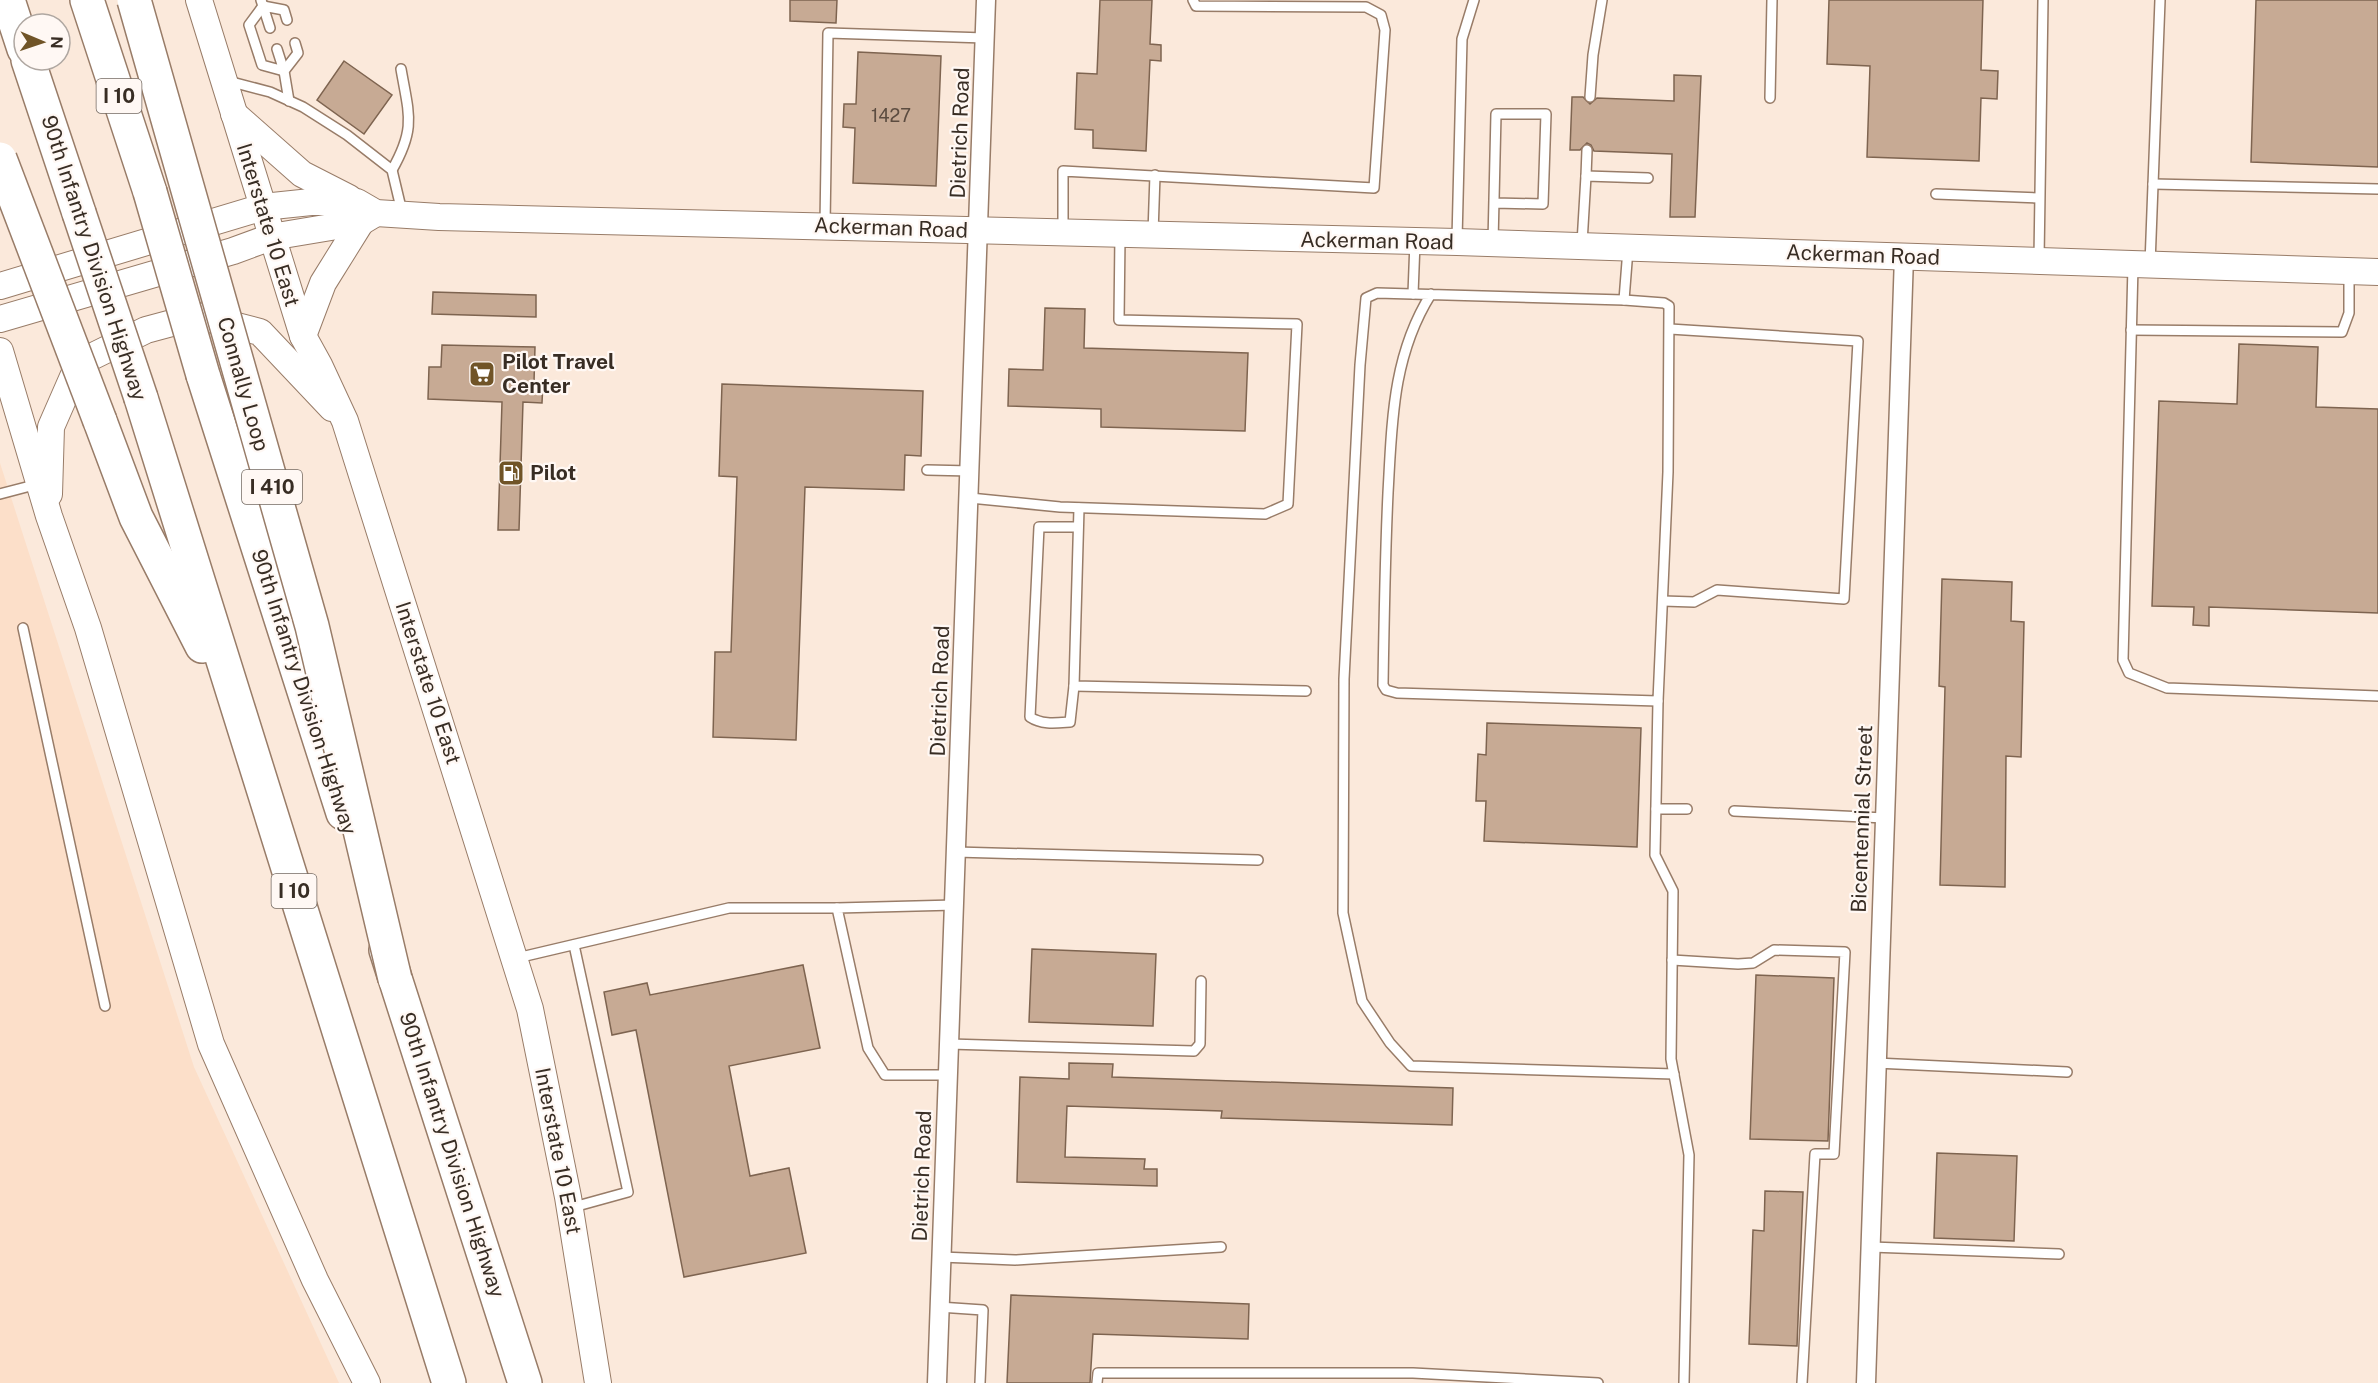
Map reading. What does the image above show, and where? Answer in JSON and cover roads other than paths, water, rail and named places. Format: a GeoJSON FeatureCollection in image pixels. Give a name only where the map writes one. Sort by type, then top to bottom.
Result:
{"type":"FeatureCollection","features":[{"type":"Feature","properties":{"kind":"highway","name":"90th Infantry Division Highway"},"geometry":{"type":"LineString","coordinates":[[87,0],[150,192],[203,375],[525,1383]]}},
{"type":"Feature","properties":{"kind":"highway","name":"Connally Loop"},"geometry":{"type":"LineString","coordinates":[[134,0],[312,626],[395,979]]}},
{"type":"Feature","properties":{"kind":"highway","name":"90th Infantry Division Highway"},"geometry":{"type":"LineString","coordinates":[[32,72],[141,398],[449,1383]]}},
{"type":"Feature","properties":{"kind":"highway"},"geometry":{"type":"LineString","coordinates":[[0,159],[136,517],[243,727]]}},
{"type":"Feature","properties":{"kind":"highway"},"geometry":{"type":"LineString","coordinates":[[471,1216],[533,1383]]}},
{"type":"Feature","properties":{"kind":"main road","name":"Interstate 10 East"},"geometry":{"type":"LineString","coordinates":[[199,0],[303,336],[345,422],[530,1009],[570,1208],[598,1383]]}},
{"type":"Feature","properties":{"kind":"main road"},"geometry":{"type":"LineString","coordinates":[[234,113],[302,174],[365,212],[322,283],[303,336]]}},
{"type":"Feature","properties":{"kind":"main road","name":"Ackerman Road"},"geometry":{"type":"LineString","coordinates":[[0,286],[263,207],[311,202],[365,212],[1415,243],[1457,242],[1493,245],[2378,272]]}},
{"type":"Feature","properties":{"kind":"main road","name":"Ackerman Road"},"geometry":{"type":"LineString","coordinates":[[0,319],[233,251],[271,237],[365,212]]}},
{"type":"Feature","properties":{"kind":"main road"},"geometry":{"type":"LineString","coordinates":[[49,516],[51,427],[80,363],[146,330],[198,316],[260,332],[345,422]]}},
{"type":"Feature","properties":{"kind":"main road"},"geometry":{"type":"LineString","coordinates":[[0,351],[49,516],[88,628],[211,1044],[315,1280],[368,1383]]}},
{"type":"Feature","properties":{"kind":"main road"},"geometry":{"type":"LineString","coordinates":[[0,396],[25,438]]}},
{"type":"Feature","properties":{"kind":"street","name":"Dietrich Road"},"geometry":{"type":"LineString","coordinates":[[936,1383],[980,231],[986,0]]}},
{"type":"Feature","properties":{"kind":"street","name":"Bicentennial Street"},"geometry":{"type":"LineString","coordinates":[[1866,1383],[1904,256]]}},
{"type":"Feature","properties":{"kind":"lane"},"geometry":{"type":"LineString","coordinates":[[1063,233],[1063,171],[1374,188],[1385,30],[1380,15],[1365,7],[1196,6],[1193,0]]}},
{"type":"Feature","properties":{"kind":"lane"},"geometry":{"type":"LineString","coordinates":[[1457,242],[1462,39],[1474,0]]}},
{"type":"Feature","properties":{"kind":"lane"},"geometry":{"type":"LineString","coordinates":[[1590,97],[1593,55],[1602,0]]}},
{"type":"Feature","properties":{"kind":"lane"},"geometry":{"type":"LineString","coordinates":[[1770,98],[1772,0]]}},
{"type":"Feature","properties":{"kind":"lane"},"geometry":{"type":"LineString","coordinates":[[2039,261],[2043,0]]}},
{"type":"Feature","properties":{"kind":"lane"},"geometry":{"type":"LineString","coordinates":[[2160,0],[2153,183],[2131,330],[2123,660],[2129,673],[2167,688],[2378,696]]}},
{"type":"Feature","properties":{"kind":"lane"},"geometry":{"type":"LineString","coordinates":[[262,3],[284,10],[287,20]]}},
{"type":"Feature","properties":{"kind":"lane"},"geometry":{"type":"LineString","coordinates":[[262,3],[270,28]]}},
{"type":"Feature","properties":{"kind":"lane"},"geometry":{"type":"LineString","coordinates":[[262,3],[249,25],[252,35],[262,65],[284,70]]}},
{"type":"Feature","properties":{"kind":"lane"},"geometry":{"type":"LineString","coordinates":[[825,226],[828,33],[985,38]]}},
{"type":"Feature","properties":{"kind":"lane"},"geometry":{"type":"LineString","coordinates":[[284,70],[298,53],[295,43]]}},
{"type":"Feature","properties":{"kind":"lane"},"geometry":{"type":"LineString","coordinates":[[277,49],[284,70],[289,101]]}},
{"type":"Feature","properties":{"kind":"lane"},"geometry":{"type":"LineString","coordinates":[[392,170],[405,148],[411,123],[401,69]]}},
{"type":"Feature","properties":{"kind":"lane"},"geometry":{"type":"LineString","coordinates":[[223,79],[270,92],[347,135],[392,170],[402,213]]}},
{"type":"Feature","properties":{"kind":"lane"},"geometry":{"type":"LineString","coordinates":[[1493,245],[1496,114],[1546,114],[1543,204],[1494,203]]}},
{"type":"Feature","properties":{"kind":"lane"},"geometry":{"type":"LineString","coordinates":[[1582,247],[1587,150]]}},
{"type":"Feature","properties":{"kind":"lane"},"geometry":{"type":"LineString","coordinates":[[1153,235],[1155,175]]}},
{"type":"Feature","properties":{"kind":"lane"},"geometry":{"type":"LineString","coordinates":[[1586,176],[1648,178]]}},
{"type":"Feature","properties":{"kind":"lane"},"geometry":{"type":"LineString","coordinates":[[2153,183],[2378,189]]}},
{"type":"Feature","properties":{"kind":"lane"},"geometry":{"type":"LineString","coordinates":[[1936,195],[2039,198]]}},
{"type":"Feature","properties":{"kind":"lane"},"geometry":{"type":"LineString","coordinates":[[970,498],[1079,508],[1265,514],[1288,504],[1297,324],[1119,320],[1120,234]]}},
{"type":"Feature","properties":{"kind":"lane"},"geometry":{"type":"LineString","coordinates":[[1413,294],[1415,243]]}},
{"type":"Feature","properties":{"kind":"lane"},"geometry":{"type":"LineString","coordinates":[[1624,300],[1628,249]]}},
{"type":"Feature","properties":{"kind":"lane"},"geometry":{"type":"LineString","coordinates":[[2131,330],[2342,332],[2349,313],[2349,271]]}},
{"type":"Feature","properties":{"kind":"lane"},"geometry":{"type":"LineString","coordinates":[[1674,1074],[1411,1066],[1390,1043],[1362,1001],[1343,913],[1344,678],[1363,318],[1366,298],[1377,293],[1624,300],[1664,303],[1670,310],[1655,855],[1673,891],[1671,1059],[1674,1074],[1689,1155],[1684,1383]]}},
{"type":"Feature","properties":{"kind":"lane"},"geometry":{"type":"LineString","coordinates":[[1431,294],[1418,314],[1404,347],[1396,380],[1385,545],[1383,685],[1386,690],[1397,693],[1658,701]]}},
{"type":"Feature","properties":{"kind":"lane"},"geometry":{"type":"LineString","coordinates":[[1663,601],[1694,602],[1717,590],[1844,600],[1858,340],[1670,328]]}},
{"type":"Feature","properties":{"kind":"lane"},"geometry":{"type":"LineString","coordinates":[[927,470],[971,471]]}},
{"type":"Feature","properties":{"kind":"lane"},"geometry":{"type":"LineString","coordinates":[[0,494],[39,484]]}},
{"type":"Feature","properties":{"kind":"lane"},"geometry":{"type":"LineString","coordinates":[[1078,528],[1039,527],[1030,717],[1037,721],[1070,722],[1074,686],[1079,508]]}},
{"type":"Feature","properties":{"kind":"lane"},"geometry":{"type":"LineString","coordinates":[[23,628],[105,1006]]}},
{"type":"Feature","properties":{"kind":"lane"},"geometry":{"type":"LineString","coordinates":[[1074,686],[1306,691]]}},
{"type":"Feature","properties":{"kind":"lane"},"geometry":{"type":"LineString","coordinates":[[1656,809],[1687,809]]}},
{"type":"Feature","properties":{"kind":"lane"},"geometry":{"type":"LineString","coordinates":[[1734,812],[1885,818]]}},
{"type":"Feature","properties":{"kind":"lane"},"geometry":{"type":"LineString","coordinates":[[957,852],[1258,860]]}},
{"type":"Feature","properties":{"kind":"lane"},"geometry":{"type":"LineString","coordinates":[[514,958],[729,908],[955,905]]}},
{"type":"Feature","properties":{"kind":"lane"},"geometry":{"type":"LineString","coordinates":[[837,908],[868,1048],[885,1075],[948,1074]]}},
{"type":"Feature","properties":{"kind":"lane"},"geometry":{"type":"LineString","coordinates":[[570,1208],[628,1192],[574,945]]}},
{"type":"Feature","properties":{"kind":"lane"},"geometry":{"type":"LineString","coordinates":[[1672,960],[1738,964],[1753,963],[1774,950],[1845,952],[1834,1154],[1815,1154],[1802,1383]]}},
{"type":"Feature","properties":{"kind":"lane"},"geometry":{"type":"LineString","coordinates":[[949,1044],[1194,1051],[1200,1044],[1201,981]]}},
{"type":"Feature","properties":{"kind":"lane"},"geometry":{"type":"LineString","coordinates":[[1876,1063],[2067,1072]]}},
{"type":"Feature","properties":{"kind":"lane"},"geometry":{"type":"LineString","coordinates":[[1870,1246],[2059,1254]]}},
{"type":"Feature","properties":{"kind":"lane"},"geometry":{"type":"LineString","coordinates":[[941,1257],[1015,1260],[1221,1247]]}},
{"type":"Feature","properties":{"kind":"lane"},"geometry":{"type":"LineString","coordinates":[[939,1307],[982,1310],[980,1383]]}},
{"type":"Feature","properties":{"kind":"lane"},"geometry":{"type":"LineString","coordinates":[[1097,1383],[1098,1373],[1402,1372],[1598,1383]]}},
{"type":"Feature","properties":{"kind":"place","name":"Pilot Travel Center"},"geometry":{"type":"Point","coordinates":[482,374]}},
{"type":"Feature","properties":{"kind":"place","name":"Pilot"},"geometry":{"type":"Point","coordinates":[511,473]}}]}
